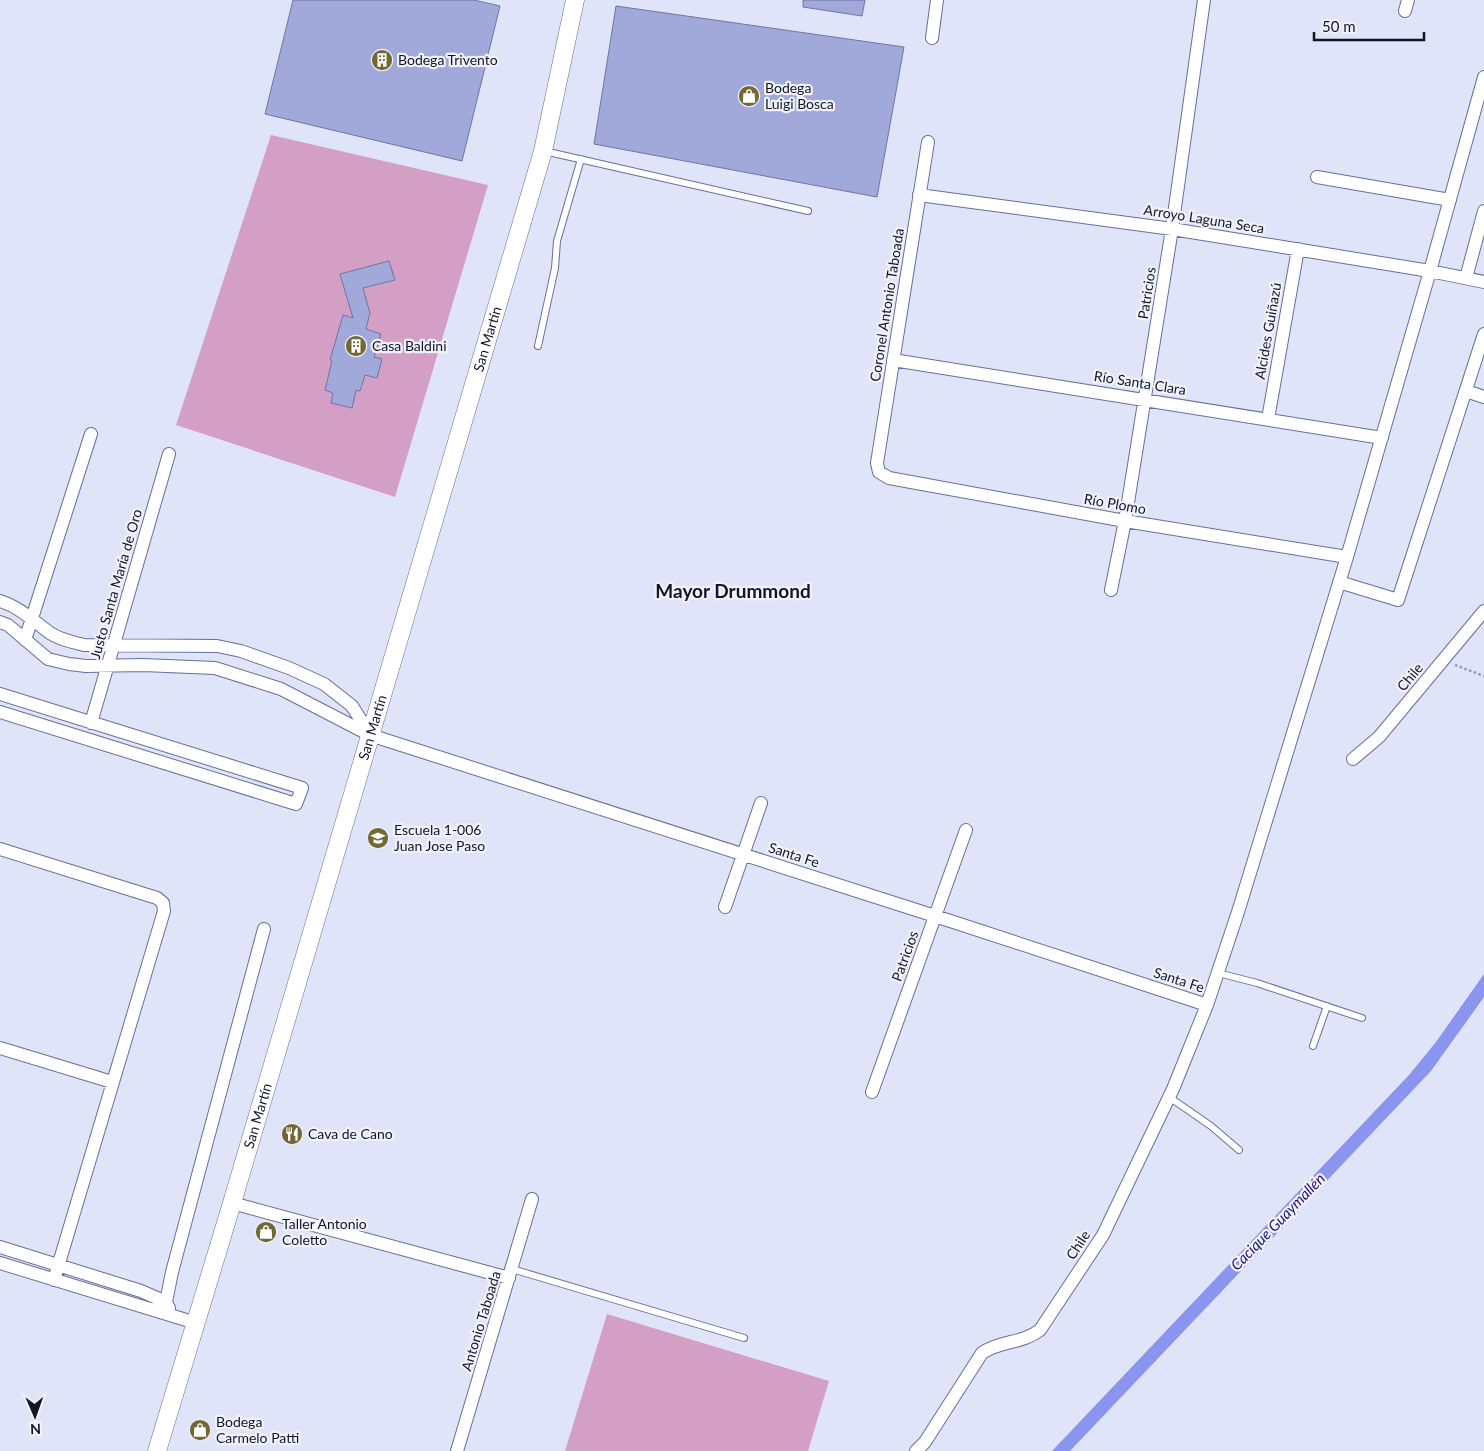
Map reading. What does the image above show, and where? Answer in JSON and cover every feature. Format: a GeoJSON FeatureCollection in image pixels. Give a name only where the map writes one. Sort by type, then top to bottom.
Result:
{"type":"FeatureCollection","features":[{"type":"Feature","properties":{"kind":"main road","name":"San Martín"},"geometry":{"type":"LineString","coordinates":[[156,1451],[232,1203],[543,151],[575,0]]}},
{"type":"Feature","properties":{"kind":"street"},"geometry":{"type":"LineString","coordinates":[[932,38],[937,0]]}},
{"type":"Feature","properties":{"kind":"street","name":"Patricios"},"geometry":{"type":"LineString","coordinates":[[1111,590],[1125,521],[1172,229],[1204,0]]}},
{"type":"Feature","properties":{"kind":"street","name":"Chile"},"geometry":{"type":"LineString","coordinates":[[916,1451],[925,1442],[982,1353],[992,1347],[1031,1337],[1040,1330],[1102,1235],[1170,1097],[1207,1006],[1218,973],[1340,582],[1484,77]]}},
{"type":"Feature","properties":{"kind":"street","name":"Coronel Antonio Taboada"},"geometry":{"type":"LineString","coordinates":[[879,472],[877,463],[928,142]]}},
{"type":"Feature","properties":{"kind":"street"},"geometry":{"type":"LineString","coordinates":[[1317,177],[1450,200]]}},
{"type":"Feature","properties":{"kind":"street","name":"Arroyo Laguna Seca"},"geometry":{"type":"LineString","coordinates":[[919,195],[1172,229],[1430,271],[1484,282]]}},
{"type":"Feature","properties":{"kind":"street"},"geometry":{"type":"LineString","coordinates":[[1466,278],[1484,211]]}},
{"type":"Feature","properties":{"kind":"street","name":"Alcides Guiñazú"},"geometry":{"type":"LineString","coordinates":[[1268,418],[1298,249]]}},
{"type":"Feature","properties":{"kind":"street"},"geometry":{"type":"LineString","coordinates":[[1340,582],[1398,600],[1484,334]]}},
{"type":"Feature","properties":{"kind":"street","name":"Río Santa Clara"},"geometry":{"type":"LineString","coordinates":[[893,360],[1268,418],[1382,438]]}},
{"type":"Feature","properties":{"kind":"street"},"geometry":{"type":"LineString","coordinates":[[1466,391],[1484,397]]}},
{"type":"Feature","properties":{"kind":"street"},"geometry":{"type":"LineString","coordinates":[[24,640],[91,434]]}},
{"type":"Feature","properties":{"kind":"street","name":"Justo Santa María de Oro"},"geometry":{"type":"LineString","coordinates":[[91,723],[169,454]]}},
{"type":"Feature","properties":{"kind":"street","name":"Río Plomo"},"geometry":{"type":"LineString","coordinates":[[879,472],[888,478],[1125,521],[1347,557]]}},
{"type":"Feature","properties":{"kind":"street"},"geometry":{"type":"LineString","coordinates":[[0,601],[32,618],[51,633],[67,641],[84,645],[217,646],[289,668],[324,684],[352,706],[370,735]]}},
{"type":"Feature","properties":{"kind":"street","name":"Chile"},"geometry":{"type":"LineString","coordinates":[[1353,759],[1379,737],[1484,611]]}},
{"type":"Feature","properties":{"kind":"street","name":"Santa Fe"},"geometry":{"type":"LineString","coordinates":[[0,622],[8,625],[48,658],[69,664],[215,668],[281,689],[370,735],[935,916],[1207,1006]]}},
{"type":"Feature","properties":{"kind":"street"},"geometry":{"type":"LineString","coordinates":[[215,668],[217,646]]}},
{"type":"Feature","properties":{"kind":"street"},"geometry":{"type":"LineString","coordinates":[[315,706],[324,684]]}},
{"type":"Feature","properties":{"kind":"street"},"geometry":{"type":"LineString","coordinates":[[0,694],[302,788],[296,804],[0,712]]}},
{"type":"Feature","properties":{"kind":"street"},"geometry":{"type":"LineString","coordinates":[[725,907],[761,803]]}},
{"type":"Feature","properties":{"kind":"street","name":"Patricios"},"geometry":{"type":"LineString","coordinates":[[872,1092],[966,830]]}},
{"type":"Feature","properties":{"kind":"street"},"geometry":{"type":"LineString","coordinates":[[0,849],[157,898],[162,903],[164,911],[54,1280]]}},
{"type":"Feature","properties":{"kind":"street"},"geometry":{"type":"LineString","coordinates":[[153,1310],[166,1302],[172,1272],[264,929]]}},
{"type":"Feature","properties":{"kind":"street"},"geometry":{"type":"LineString","coordinates":[[0,1048],[112,1082]]}},
{"type":"Feature","properties":{"kind":"street","name":"Antonio Taboada"},"geometry":{"type":"LineString","coordinates":[[457,1451],[532,1199]]}},
{"type":"Feature","properties":{"kind":"street"},"geometry":{"type":"LineString","coordinates":[[232,1203],[510,1274]]}},
{"type":"Feature","properties":{"kind":"street"},"geometry":{"type":"LineString","coordinates":[[0,1247],[141,1291],[166,1302],[174,1316]]}},
{"type":"Feature","properties":{"kind":"street"},"geometry":{"type":"LineString","coordinates":[[0,1263],[196,1323]]}},
{"type":"Feature","properties":{"kind":"lane"},"geometry":{"type":"LineString","coordinates":[[543,151],[808,211]]}},
{"type":"Feature","properties":{"kind":"lane"},"geometry":{"type":"LineString","coordinates":[[538,346],[555,268],[557,241],[581,159]]}},
{"type":"Feature","properties":{"kind":"lane"},"geometry":{"type":"LineString","coordinates":[[1218,973],[1257,983],[1362,1018]]}},
{"type":"Feature","properties":{"kind":"lane"},"geometry":{"type":"LineString","coordinates":[[1312,1046],[1327,1006]]}},
{"type":"Feature","properties":{"kind":"lane"},"geometry":{"type":"LineString","coordinates":[[1170,1097],[1211,1126],[1239,1150]]}},
{"type":"Feature","properties":{"kind":"lane"},"geometry":{"type":"LineString","coordinates":[[510,1274],[744,1338]]}},
{"type":"Feature","properties":{"kind":"path"},"geometry":{"type":"LineString","coordinates":[[1444,660],[1484,676]]}},
{"type":"Feature","properties":{"kind":"shaded area"},"geometry":{"type":"Polygon","coordinates":[[[271,135],[488,185],[395,497],[176,425],[271,135]]]}},
{"type":"Feature","properties":{"kind":"shaded area"},"geometry":{"type":"Polygon","coordinates":[[[607,1314],[829,1381],[808,1451],[565,1451],[607,1314]]]}},
{"type":"Feature","properties":{"kind":"water","name":"Cacique Guaymallén"},"geometry":{"type":"Polygon","coordinates":[[[1484,974],[1484,997],[1431,1071],[1070,1451],[1052,1451],[1409,1075],[1436,1042],[1484,974]]]}},
{"type":"Feature","properties":{"kind":"building","name":"Bodega Trivento"},"geometry":{"type":"Polygon","coordinates":[[[293,0],[474,0],[500,6],[462,161],[265,114],[293,0]]]}},
{"type":"Feature","properties":{"kind":"building"},"geometry":{"type":"Polygon","coordinates":[[[803,0],[865,0],[862,16],[803,7],[803,0]]]}},
{"type":"Feature","properties":{"kind":"building","name":"Bodega Luigi Bosca"},"geometry":{"type":"Polygon","coordinates":[[[616,6],[904,47],[877,197],[594,144],[616,6]]]}},
{"type":"Feature","properties":{"kind":"building","name":"Casa Baldini"},"geometry":{"type":"Polygon","coordinates":[[[389,261],[395,280],[363,288],[370,313],[366,329],[381,334],[374,357],[382,359],[377,378],[365,375],[360,391],[356,390],[352,408],[331,403],[333,393],[325,390],[332,361],[330,360],[343,315],[353,318],[340,274],[389,261]]]}},
{"type":"Feature","properties":{"kind":"place","name":"Bodega Trivento"},"geometry":{"type":"Point","coordinates":[382,60]}},
{"type":"Feature","properties":{"kind":"place","name":"Bodega Luigi Bosca"},"geometry":{"type":"Point","coordinates":[749,96]}},
{"type":"Feature","properties":{"kind":"place","name":"Casa Baldini"},"geometry":{"type":"Point","coordinates":[356,346]}},
{"type":"Feature","properties":{"kind":"place","name":"Escuela 1-006 Juan Jose Paso"},"geometry":{"type":"Point","coordinates":[378,838]}},
{"type":"Feature","properties":{"kind":"place","name":"Cava de Cano"},"geometry":{"type":"Point","coordinates":[292,1134]}},
{"type":"Feature","properties":{"kind":"place","name":"Taller Antonio Coletto"},"geometry":{"type":"Point","coordinates":[266,1232]}},
{"type":"Feature","properties":{"kind":"place","name":"Bodega Carmelo Patti"},"geometry":{"type":"Point","coordinates":[200,1430]}},
{"type":"Feature","properties":{"kind":"district","name":"Mayor Drummond"},"geometry":{"type":"Point","coordinates":[733,591]}}]}
